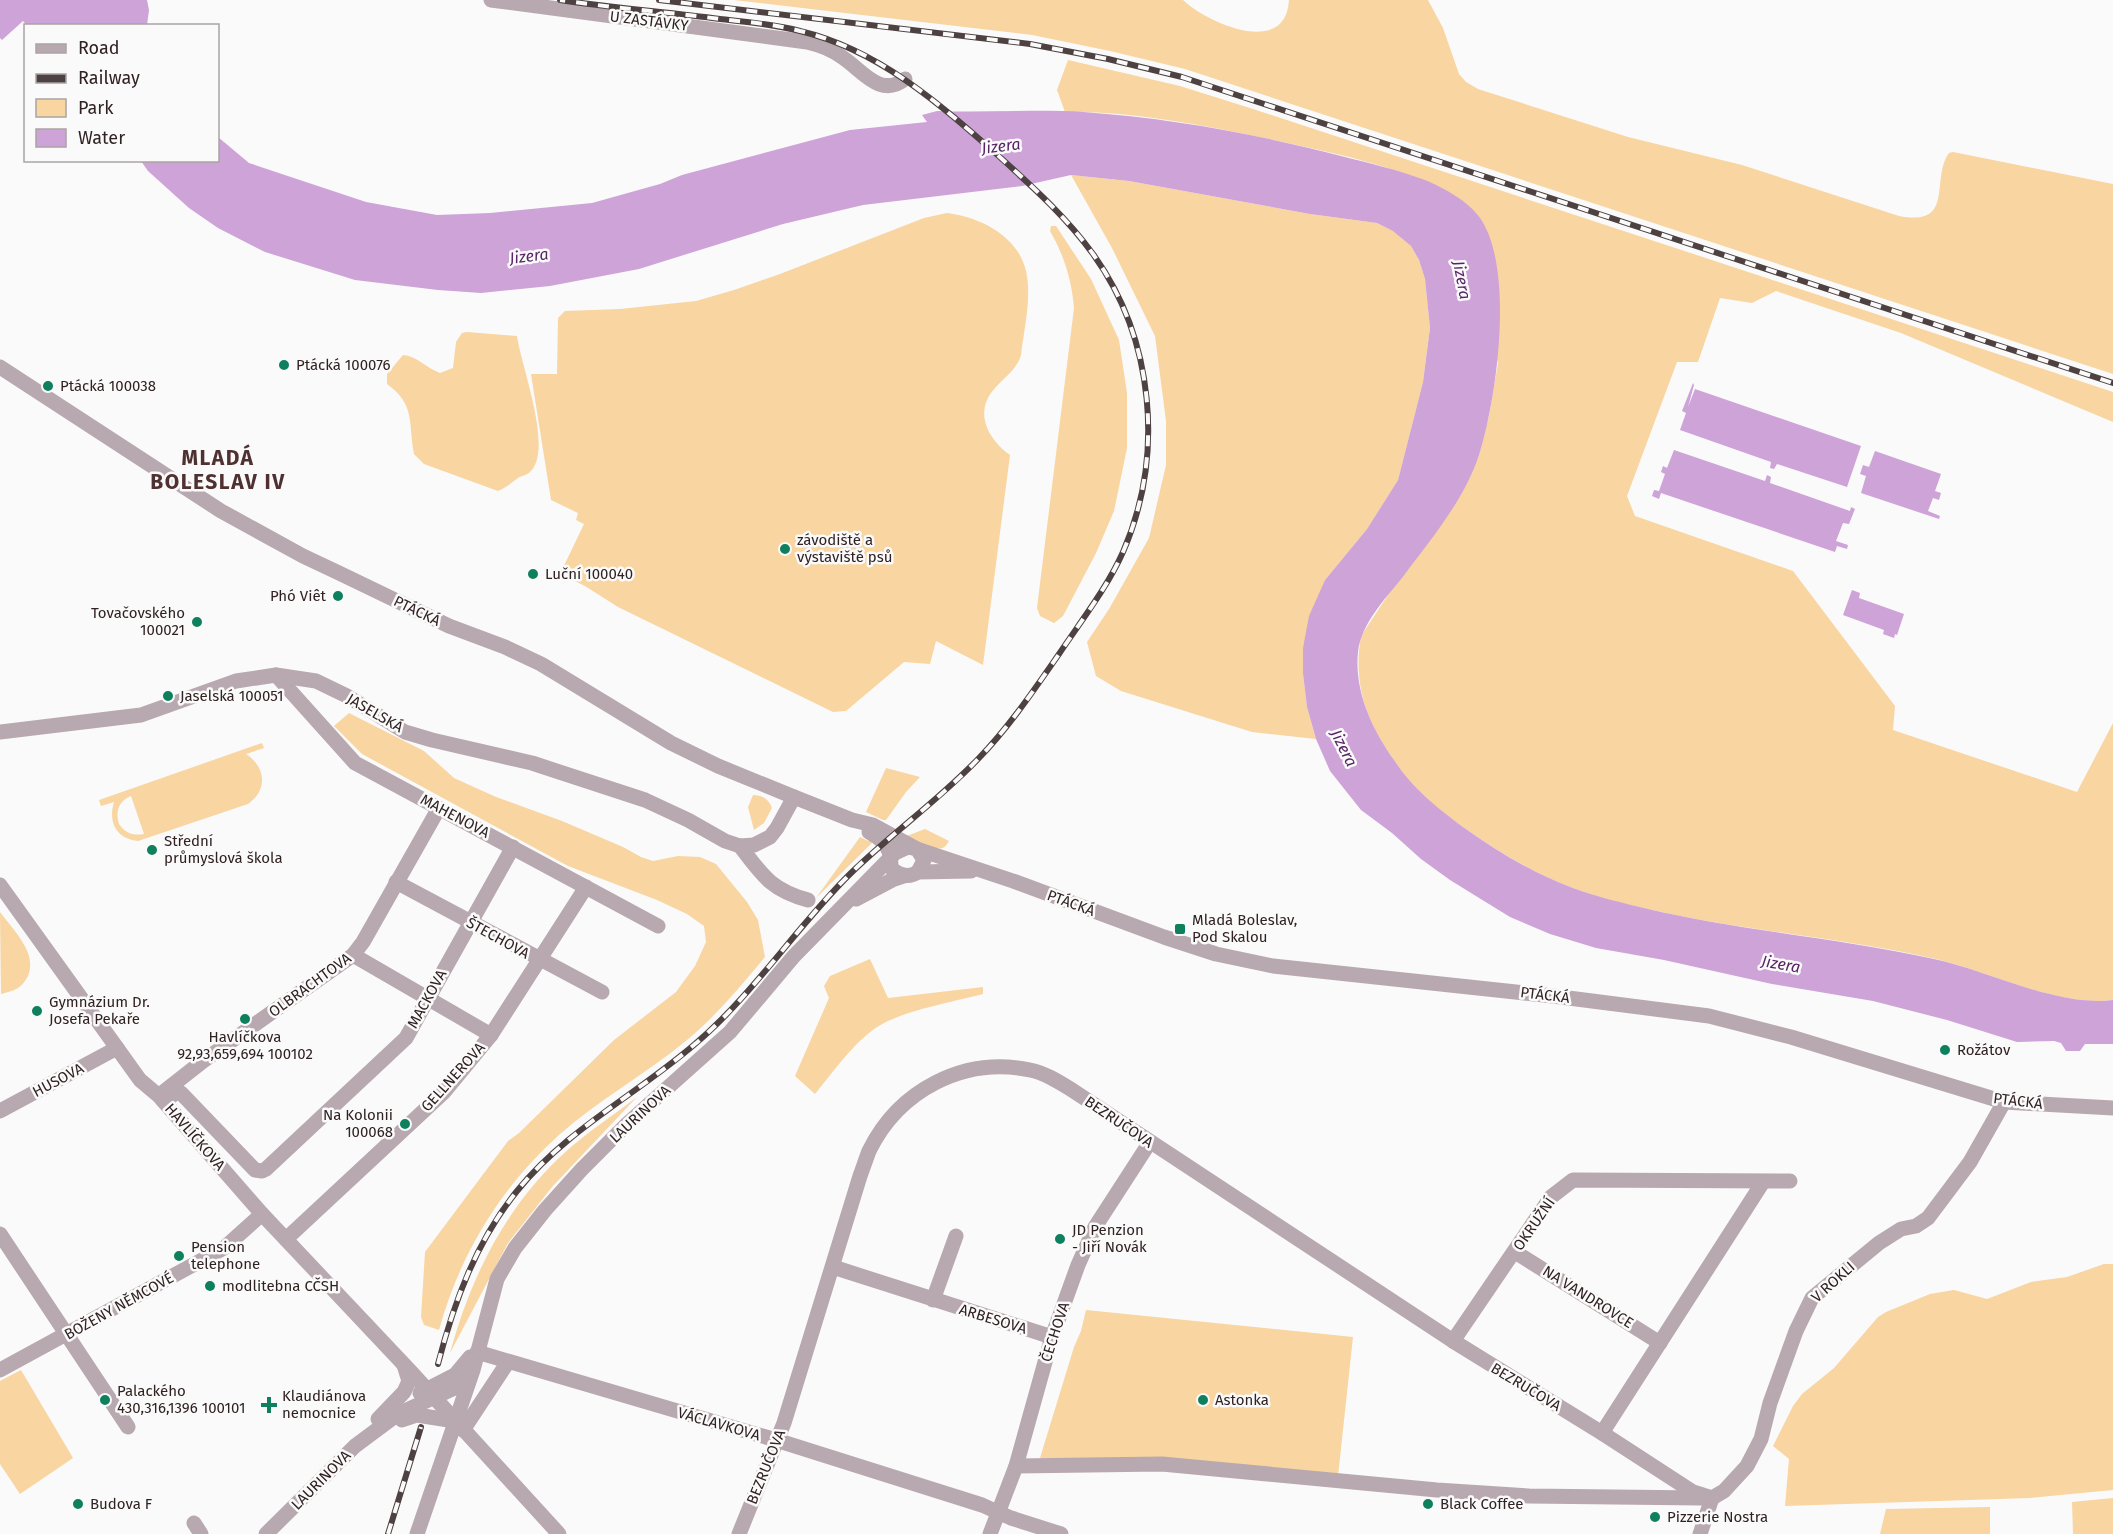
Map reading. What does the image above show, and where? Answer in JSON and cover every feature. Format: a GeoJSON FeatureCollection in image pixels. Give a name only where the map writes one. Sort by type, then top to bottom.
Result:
{"type":"FeatureCollection","features":[{"type":"Feature","properties":{"kind":"street","name":"U ZASTÁVKY"},"geometry":{"type":"LineString","coordinates":[[491,0],[807,42],[837,54],[867,79],[878,84],[893,85],[905,79]]}},
{"type":"Feature","properties":{"kind":"street","name":"PTÁCKÁ"},"geometry":{"type":"LineString","coordinates":[[0,367],[211,505],[303,556],[449,626],[531,659],[595,695],[670,743],[718,766],[794,797],[852,820],[873,825],[916,849],[981,870],[1164,937],[1237,959],[1301,969],[1439,983],[1709,1016],[1791,1037],[2004,1102],[2113,1108]]}},
{"type":"Feature","properties":{"kind":"street","name":"JASELSKÁ"},"geometry":{"type":"LineString","coordinates":[[0,732],[141,715],[236,681],[276,675],[316,681],[347,696],[405,732],[532,763],[645,800],[688,820],[725,841],[740,846],[771,884],[808,900]]}},
{"type":"Feature","properties":{"kind":"street","name":"MAHENOVA"},"geometry":{"type":"LineString","coordinates":[[276,675],[355,762],[658,926]]}},
{"type":"Feature","properties":{"kind":"street"},"geometry":{"type":"LineString","coordinates":[[740,846],[754,844],[770,837],[794,797]]}},
{"type":"Feature","properties":{"kind":"street","name":"OLBRACHTOVA"},"geometry":{"type":"LineString","coordinates":[[162,1099],[203,1061],[353,955],[363,942],[439,808]]}},
{"type":"Feature","properties":{"kind":"street","name":"PTÁCKÁ"},"geometry":{"type":"LineString","coordinates":[[852,820],[884,843],[891,857]]}},
{"type":"Feature","properties":{"kind":"street"},"geometry":{"type":"LineString","coordinates":[[908,847],[916,849],[924,860],[911,874],[892,869],[891,857],[908,847]]}},
{"type":"Feature","properties":{"kind":"street","name":"MACKOVA"},"geometry":{"type":"LineString","coordinates":[[162,1099],[181,1092],[187,1096],[255,1170],[262,1171],[406,1038],[513,848]]}},
{"type":"Feature","properties":{"kind":"street","name":"LAURINOVA"},"geometry":{"type":"LineString","coordinates":[[459,1426],[497,1278],[515,1248],[545,1210],[627,1124],[730,1032],[794,956],[891,857]]}},
{"type":"Feature","properties":{"kind":"street","name":"PTÁCKÁ"},"geometry":{"type":"LineString","coordinates":[[911,874],[981,870]]}},
{"type":"Feature","properties":{"kind":"street","name":"LAURINOVA"},"geometry":{"type":"LineString","coordinates":[[846,905],[891,879],[911,874]]}},
{"type":"Feature","properties":{"kind":"street","name":"ŠTECHOVA"},"geometry":{"type":"LineString","coordinates":[[396,882],[602,992]]}},
{"type":"Feature","properties":{"kind":"street","name":"HAVLÍČKOVA"},"geometry":{"type":"LineString","coordinates":[[0,885],[140,1080],[162,1099],[262,1214],[459,1426]]}},
{"type":"Feature","properties":{"kind":"street","name":"GELLNEROVA"},"geometry":{"type":"LineString","coordinates":[[286,1239],[444,1092],[491,1035],[586,887]]}},
{"type":"Feature","properties":{"kind":"street"},"geometry":{"type":"LineString","coordinates":[[353,955],[491,1035]]}},
{"type":"Feature","properties":{"kind":"street","name":"HUSOVA"},"geometry":{"type":"LineString","coordinates":[[0,1111],[117,1048]]}},
{"type":"Feature","properties":{"kind":"street","name":"BEZRUČOVA"},"geometry":{"type":"LineString","coordinates":[[739,1534],[784,1423],[869,1151],[900,1107],[922,1089],[976,1068],[1031,1071],[1051,1078],[1072,1090],[1453,1341],[1693,1492],[1712,1498]]}},
{"type":"Feature","properties":{"kind":"street","name":"V ROKLI"},"geometry":{"type":"LineString","coordinates":[[1712,1498],[1724,1491],[1747,1466],[1761,1439],[1770,1403],[1796,1331],[1812,1298],[1879,1243],[1901,1229],[1916,1226],[1928,1218],[1970,1161],[2004,1102]]}},
{"type":"Feature","properties":{"kind":"street","name":"ČECHOVA"},"geometry":{"type":"LineString","coordinates":[[990,1534],[1016,1466],[1052,1337],[1078,1265],[1095,1227],[1150,1142]]}},
{"type":"Feature","properties":{"kind":"street","name":"OKRUŽNÍ"},"geometry":{"type":"LineString","coordinates":[[1453,1341],[1551,1197],[1573,1180],[1790,1181]]}},
{"type":"Feature","properties":{"kind":"street"},"geometry":{"type":"LineString","coordinates":[[1602,1433],[1763,1182]]}},
{"type":"Feature","properties":{"kind":"street","name":"BOŽENY NĚMCOVÉ"},"geometry":{"type":"LineString","coordinates":[[0,1370],[224,1248],[262,1214]]}},
{"type":"Feature","properties":{"kind":"street"},"geometry":{"type":"LineString","coordinates":[[0,1234],[128,1427]]}},
{"type":"Feature","properties":{"kind":"street"},"geometry":{"type":"LineString","coordinates":[[933,1300],[956,1236]]}},
{"type":"Feature","properties":{"kind":"street","name":"NA VANDROVCE"},"geometry":{"type":"LineString","coordinates":[[1515,1252],[1660,1343]]}},
{"type":"Feature","properties":{"kind":"street","name":"ARBESOVA"},"geometry":{"type":"LineString","coordinates":[[833,1267],[1052,1337]]}},
{"type":"Feature","properties":{"kind":"street"},"geometry":{"type":"LineString","coordinates":[[430,1394],[461,1369],[481,1335]]}},
{"type":"Feature","properties":{"kind":"street","name":"VÁCLAVKOVA"},"geometry":{"type":"LineString","coordinates":[[477,1352],[776,1440],[982,1505],[1061,1534]]}},
{"type":"Feature","properties":{"kind":"street"},"geometry":{"type":"LineString","coordinates":[[417,1534],[459,1426],[508,1362]]}},
{"type":"Feature","properties":{"kind":"street"},"geometry":{"type":"LineString","coordinates":[[407,1368],[427,1380],[446,1381]]}},
{"type":"Feature","properties":{"kind":"street"},"geometry":{"type":"LineString","coordinates":[[355,1446],[399,1399],[409,1382],[407,1368]]}},
{"type":"Feature","properties":{"kind":"street"},"geometry":{"type":"LineString","coordinates":[[389,1408],[459,1386],[472,1370]]}},
{"type":"Feature","properties":{"kind":"street","name":"LAURINOVA"},"geometry":{"type":"LineString","coordinates":[[266,1534],[355,1446],[430,1394]]}},
{"type":"Feature","properties":{"kind":"street"},"geometry":{"type":"LineString","coordinates":[[370,1436],[417,1415],[459,1426],[559,1534]]}},
{"type":"Feature","properties":{"kind":"street"},"geometry":{"type":"LineString","coordinates":[[1016,1466],[1162,1464],[1437,1490],[1529,1496],[1712,1498],[1700,1534]]}},
{"type":"Feature","properties":{"kind":"green space"},"geometry":{"type":"Polygon","coordinates":[[[734,0],[1183,0],[1209,18],[1244,30],[1260,32],[1275,28],[1285,18],[1289,0],[1428,0],[1443,28],[1459,74],[1466,82],[1478,89],[1628,137],[1742,165],[1899,216],[1917,218],[1928,214],[1935,208],[1944,164],[1949,153],[1953,152],[2113,184],[2113,374],[1185,69],[1032,35],[734,0]]]}},
{"type":"Feature","properties":{"kind":"green space"},"geometry":{"type":"Polygon","coordinates":[[[1068,60],[1180,86],[1253,109],[2113,392],[2113,422],[1901,333],[1776,291],[1752,303],[1720,298],[1698,362],[1677,362],[1627,496],[1635,516],[1793,571],[1895,706],[1893,730],[2077,792],[2113,723],[2113,1000],[2091,1001],[2046,994],[1936,959],[1870,946],[1703,920],[1646,909],[1597,896],[1545,876],[1518,862],[1479,838],[1425,799],[1411,784],[1374,728],[1360,684],[1359,653],[1361,636],[1478,458],[1489,416],[1498,363],[1452,194],[1386,167],[1269,139],[1142,116],[1065,112],[1057,90],[1068,60]]]}},
{"type":"Feature","properties":{"kind":"green space"},"geometry":{"type":"Polygon","coordinates":[[[1071,175],[1129,181],[1310,214],[1377,223],[1394,231],[1411,246],[1419,260],[1425,279],[1430,328],[1423,382],[1398,480],[1367,529],[1325,580],[1303,648],[1307,707],[1316,739],[1252,732],[1121,691],[1096,676],[1087,642],[1109,609],[1149,538],[1166,465],[1166,421],[1155,336],[1112,248],[1071,175]]]}},
{"type":"Feature","properties":{"kind":"green space","name":"závodiště a výstaviště psů"},"geometry":{"type":"Polygon","coordinates":[[[947,213],[984,224],[1006,238],[1022,259],[1028,281],[1027,313],[1021,355],[1014,369],[988,397],[985,406],[984,416],[990,433],[1002,449],[1010,455],[983,665],[936,641],[930,664],[904,662],[846,711],[833,712],[618,607],[585,586],[560,574],[584,524],[576,520],[578,513],[551,500],[531,374],[557,374],[558,318],[565,311],[620,309],[696,301],[780,274],[924,218],[947,213]]]}},
{"type":"Feature","properties":{"kind":"green space"},"geometry":{"type":"Polygon","coordinates":[[[1051,226],[1056,226],[1091,279],[1119,340],[1127,393],[1127,448],[1114,511],[1096,553],[1063,616],[1054,623],[1040,616],[1037,608],[1074,308],[1066,268],[1050,231],[1051,226]]]}},
{"type":"Feature","properties":{"kind":"green space"},"geometry":{"type":"Polygon","coordinates":[[[462,333],[517,336],[534,407],[539,446],[536,461],[529,473],[498,491],[424,464],[414,454],[407,407],[403,399],[387,384],[387,374],[403,355],[440,373],[453,368],[456,342],[462,333]]]}},
{"type":"Feature","properties":{"kind":"green space"},"geometry":{"type":"Polygon","coordinates":[[[349,713],[424,751],[454,778],[496,797],[562,821],[641,857],[653,861],[678,856],[700,857],[716,864],[747,902],[758,920],[765,957],[728,1001],[698,1031],[574,1122],[518,1177],[485,1224],[471,1249],[458,1275],[439,1330],[424,1325],[421,1317],[425,1252],[508,1141],[614,1040],[676,992],[695,966],[706,942],[704,926],[687,914],[657,900],[568,866],[362,754],[334,726],[349,713]]]}},
{"type":"Feature","properties":{"kind":"green space"},"geometry":{"type":"Polygon","coordinates":[[[262,743],[264,748],[246,754],[258,765],[262,779],[259,792],[248,804],[138,841],[130,840],[119,833],[113,823],[114,802],[101,806],[99,800],[262,743]],[[131,796],[119,807],[119,824],[130,833],[144,834],[131,796]]]}},
{"type":"Feature","properties":{"kind":"green space"},"geometry":{"type":"Polygon","coordinates":[[[886,768],[920,777],[886,820],[883,820],[866,812],[886,768]]]}},
{"type":"Feature","properties":{"kind":"green space"},"geometry":{"type":"Polygon","coordinates":[[[753,795],[765,798],[772,808],[764,823],[754,830],[748,807],[753,795]]]}},
{"type":"Feature","properties":{"kind":"green space"},"geometry":{"type":"Polygon","coordinates":[[[925,829],[949,841],[944,847],[938,849],[904,837],[925,829]]]}},
{"type":"Feature","properties":{"kind":"green space"},"geometry":{"type":"Polygon","coordinates":[[[860,837],[868,841],[870,838],[875,840],[816,898],[860,837]]]}},
{"type":"Feature","properties":{"kind":"green space"},"geometry":{"type":"Polygon","coordinates":[[[0,912],[23,942],[30,959],[26,980],[14,990],[1,994],[0,912]]]}},
{"type":"Feature","properties":{"kind":"green space"},"geometry":{"type":"Polygon","coordinates":[[[870,959],[888,998],[983,987],[983,994],[912,1012],[874,1029],[858,1043],[815,1094],[795,1076],[829,998],[824,986],[830,976],[870,959]]]}},
{"type":"Feature","properties":{"kind":"green space"},"geometry":{"type":"Polygon","coordinates":[[[637,1097],[552,1187],[508,1243],[450,1353],[481,1267],[511,1215],[549,1168],[571,1147],[637,1097]]]}},
{"type":"Feature","properties":{"kind":"green space"},"geometry":{"type":"Polygon","coordinates":[[[2104,1264],[2113,1264],[2113,1490],[2030,1498],[1785,1506],[1789,1459],[1773,1446],[1793,1406],[1802,1394],[1834,1368],[1878,1317],[1930,1294],[1954,1290],[1987,1299],[2031,1282],[2067,1277],[2104,1264]]]}},
{"type":"Feature","properties":{"kind":"green space","name":"Astonka"},"geometry":{"type":"Polygon","coordinates":[[[1086,1310],[1353,1337],[1338,1476],[1165,1458],[1040,1458],[1086,1310]]]}},
{"type":"Feature","properties":{"kind":"green space"},"geometry":{"type":"Polygon","coordinates":[[[21,1370],[73,1458],[20,1494],[0,1464],[0,1381],[21,1370]]]}},
{"type":"Feature","properties":{"kind":"green space"},"geometry":{"type":"Polygon","coordinates":[[[2113,1498],[2113,1534],[2073,1534],[2072,1502],[2113,1498]]]}},
{"type":"Feature","properties":{"kind":"green space"},"geometry":{"type":"Polygon","coordinates":[[[1990,1507],[1990,1534],[1880,1534],[1886,1509],[1990,1507]]]}},
{"type":"Feature","properties":{"kind":"water"},"geometry":{"type":"Polygon","coordinates":[[[0,0],[147,0],[149,10],[147,24],[25,24],[23,21],[2,40],[0,38],[0,0]]]}},
{"type":"Feature","properties":{"kind":"water","name":"Jizera"},"geometry":{"type":"Polygon","coordinates":[[[937,111],[1083,112],[1148,118],[1213,128],[1309,148],[1415,176],[1448,191],[1462,201],[1480,218],[1491,240],[1497,268],[1500,300],[1499,334],[1492,401],[1486,431],[1473,472],[1465,488],[1435,535],[1375,612],[1364,632],[1358,652],[1357,667],[1366,709],[1379,736],[1401,770],[1434,804],[1476,836],[1530,869],[1573,888],[1683,917],[1863,945],[1934,959],[2023,987],[2069,998],[2091,1001],[2113,1000],[2113,1044],[2085,1044],[2080,1051],[2066,1051],[2061,1043],[2054,1041],[2017,1042],[1947,1020],[1873,1001],[1772,984],[1664,960],[1596,948],[1550,934],[1510,917],[1450,880],[1361,810],[1330,771],[1316,739],[1307,707],[1303,648],[1309,616],[1325,580],[1367,529],[1398,480],[1423,382],[1430,328],[1425,279],[1419,260],[1411,246],[1393,231],[1377,223],[1310,214],[1129,181],[1071,175],[1022,186],[863,205],[783,224],[639,269],[550,286],[481,293],[355,280],[265,252],[218,228],[189,208],[148,171],[142,162],[219,162],[219,138],[249,163],[366,202],[437,215],[490,213],[592,203],[660,184],[682,175],[850,130],[927,122],[922,115],[937,111]]]}},
{"type":"Feature","properties":{"kind":"water"},"geometry":{"type":"Polygon","coordinates":[[[1693,383],[1688,407],[1695,389],[1861,446],[1847,487],[1777,464],[1774,469],[1770,468],[1771,462],[1680,430],[1686,413],[1682,411],[1693,383]]]}},
{"type":"Feature","properties":{"kind":"water"},"geometry":{"type":"Polygon","coordinates":[[[1674,450],[1765,481],[1767,475],[1771,477],[1770,483],[1850,511],[1851,507],[1855,509],[1849,524],[1843,523],[1836,541],[1848,545],[1847,549],[1837,546],[1835,552],[1661,493],[1659,499],[1652,496],[1654,490],[1659,491],[1665,474],[1661,472],[1663,466],[1667,468],[1674,450]]]}},
{"type":"Feature","properties":{"kind":"water"},"geometry":{"type":"Polygon","coordinates":[[[1875,451],[1941,474],[1935,491],[1941,493],[1939,500],[1933,498],[1928,511],[1940,516],[1939,519],[1861,493],[1866,476],[1860,474],[1863,465],[1869,467],[1875,451]]]}},
{"type":"Feature","properties":{"kind":"water"},"geometry":{"type":"Polygon","coordinates":[[[1852,590],[1860,593],[1859,598],[1904,614],[1894,638],[1883,634],[1884,630],[1843,615],[1852,590]]]}},
{"type":"Feature","properties":{"kind":"railway"},"geometry":{"type":"LineString","coordinates":[[438,1364],[459,1295],[478,1252],[502,1211],[536,1169],[579,1131],[672,1062],[716,1025],[851,873],[964,773],[1011,721],[1093,604],[1117,565],[1136,515],[1145,476],[1148,437],[1147,398],[1140,360],[1129,323],[1114,287],[1093,254],[1061,216],[1014,170],[933,100],[883,66],[857,52],[800,31],[770,25],[560,0]]}},
{"type":"Feature","properties":{"kind":"railway"},"geometry":{"type":"LineString","coordinates":[[659,0],[1030,44],[1108,59],[1182,77],[2113,383]]}},
{"type":"Feature","properties":{"kind":"railway"},"geometry":{"type":"LineString","coordinates":[[388,1534],[421,1427]]}},
{"type":"Feature","properties":{"kind":"place","name":"Ptácká 100076"},"geometry":{"type":"Point","coordinates":[284,365]}},
{"type":"Feature","properties":{"kind":"place","name":"Ptácká 100038"},"geometry":{"type":"Point","coordinates":[48,386]}},
{"type":"Feature","properties":{"kind":"place","name":"závodiště a výstaviště psů"},"geometry":{"type":"Point","coordinates":[785,549]}},
{"type":"Feature","properties":{"kind":"place","name":"Luční 100040"},"geometry":{"type":"Point","coordinates":[533,574]}},
{"type":"Feature","properties":{"kind":"place","name":"Phó Viêt"},"geometry":{"type":"Point","coordinates":[338,596]}},
{"type":"Feature","properties":{"kind":"place","name":"Tovačovského 100021"},"geometry":{"type":"Point","coordinates":[197,622]}},
{"type":"Feature","properties":{"kind":"place","name":"Jaselská 100051"},"geometry":{"type":"Point","coordinates":[168,696]}},
{"type":"Feature","properties":{"kind":"place","name":"Střední průmyslová škola"},"geometry":{"type":"Point","coordinates":[152,850]}},
{"type":"Feature","properties":{"kind":"place","name":"Mladá Boleslav, Pod Skalou"},"geometry":{"type":"Point","coordinates":[1180,929]}},
{"type":"Feature","properties":{"kind":"place","name":"Gymnázium Dr. Josefa Pekaře"},"geometry":{"type":"Point","coordinates":[37,1011]}},
{"type":"Feature","properties":{"kind":"place","name":"Havlíčkova 92,93,659,694 100102"},"geometry":{"type":"Point","coordinates":[245,1019]}},
{"type":"Feature","properties":{"kind":"place","name":"Rožátov"},"geometry":{"type":"Point","coordinates":[1945,1050]}},
{"type":"Feature","properties":{"kind":"place","name":"Na Kolonii 100068"},"geometry":{"type":"Point","coordinates":[405,1124]}},
{"type":"Feature","properties":{"kind":"place","name":"JD Penzion - Jiří Novák"},"geometry":{"type":"Point","coordinates":[1060,1239]}},
{"type":"Feature","properties":{"kind":"place","name":"Pension telephone"},"geometry":{"type":"Point","coordinates":[179,1256]}},
{"type":"Feature","properties":{"kind":"place","name":"modlitebna CČSH"},"geometry":{"type":"Point","coordinates":[210,1286]}},
{"type":"Feature","properties":{"kind":"place","name":"Palackého 430,316,1396 100101"},"geometry":{"type":"Point","coordinates":[105,1400]}},
{"type":"Feature","properties":{"kind":"place","name":"Astonka"},"geometry":{"type":"Point","coordinates":[1203,1400]}},
{"type":"Feature","properties":{"kind":"place","name":"Klaudiánova nemocnice"},"geometry":{"type":"Point","coordinates":[269,1405]}},
{"type":"Feature","properties":{"kind":"place","name":"Budova F"},"geometry":{"type":"Point","coordinates":[78,1504]}},
{"type":"Feature","properties":{"kind":"place","name":"Black Coffee"},"geometry":{"type":"Point","coordinates":[1428,1504]}},
{"type":"Feature","properties":{"kind":"place","name":"Pizzerie Nostra"},"geometry":{"type":"Point","coordinates":[1655,1517]}},
{"type":"Feature","properties":{"kind":"district","name":"MLADÁ BOLESLAV IV"},"geometry":{"type":"Point","coordinates":[218,470]}}]}
